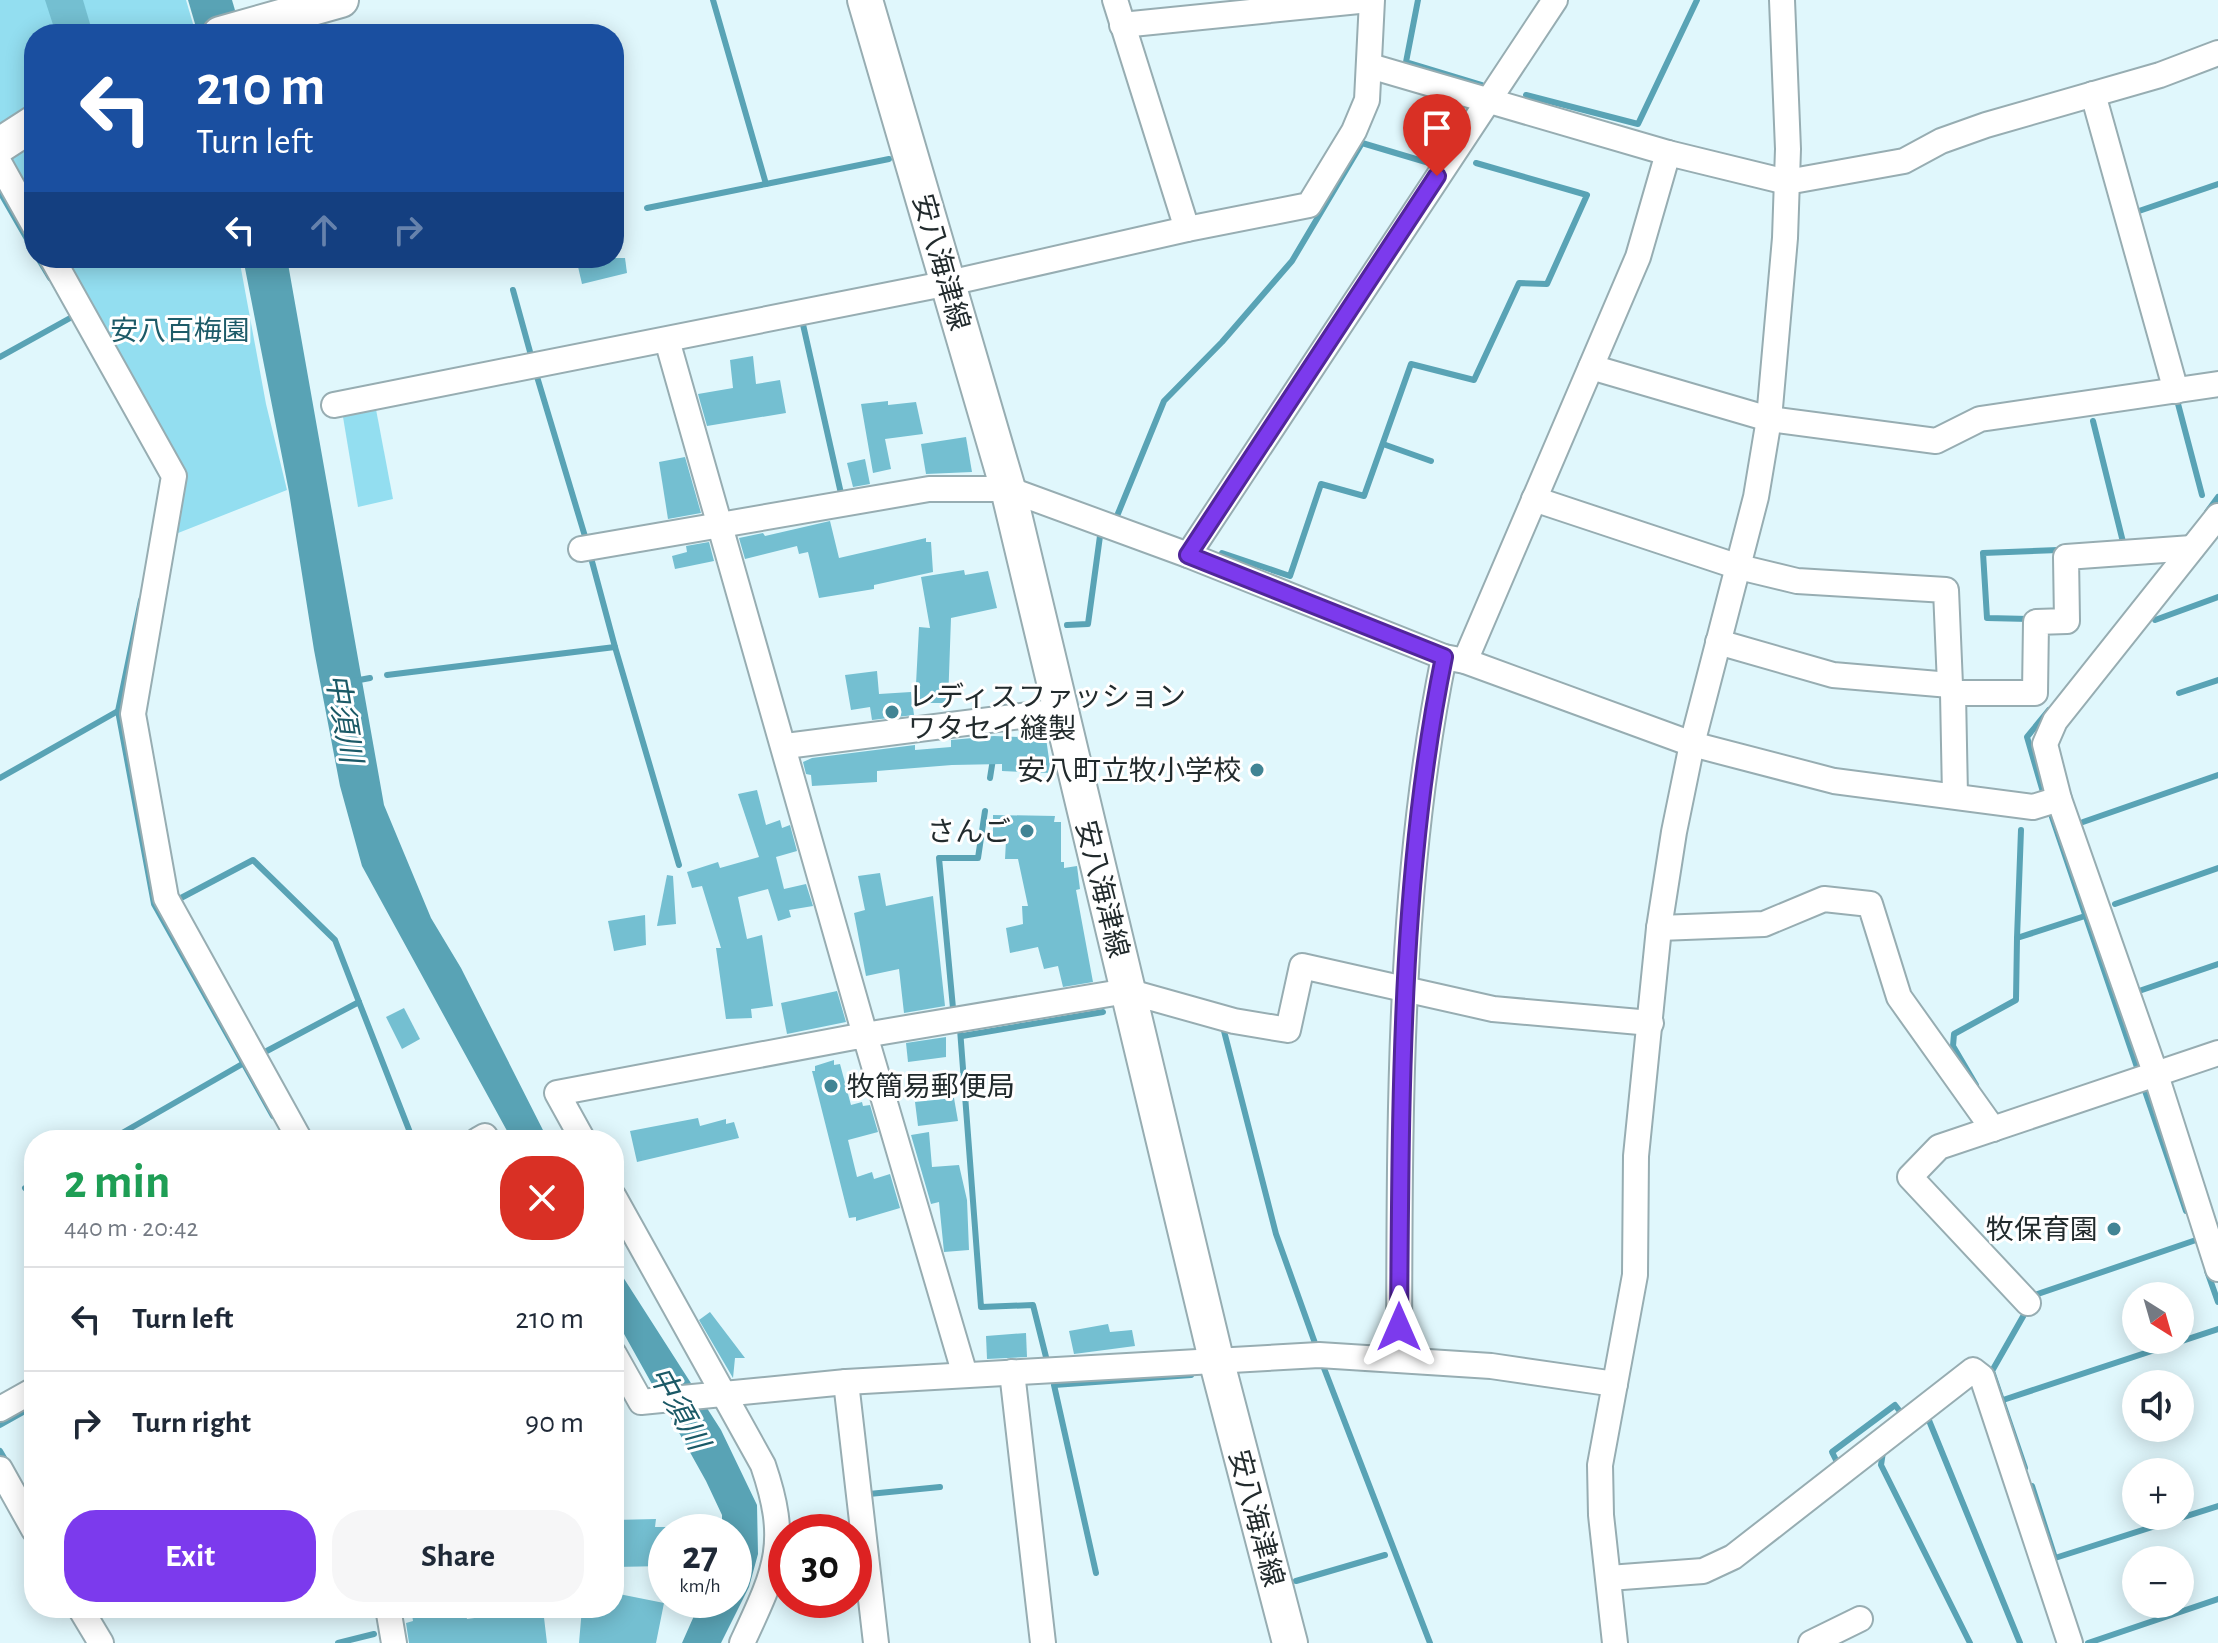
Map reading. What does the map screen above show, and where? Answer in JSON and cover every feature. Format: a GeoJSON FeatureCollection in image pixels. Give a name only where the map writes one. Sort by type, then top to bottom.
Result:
{"type":"FeatureCollection","features":[{"type":"Feature","properties":{"kind":"main road"},"geometry":{"type":"LineString","coordinates":[[255,24],[341,0]]}},
{"type":"Feature","properties":{"kind":"main road","name":"安八海津線"},"geometry":{"type":"LineString","coordinates":[[865,0],[1008,489],[1216,1359],[1290,1643]]}},
{"type":"Feature","properties":{"kind":"main road"},"geometry":{"type":"LineString","coordinates":[[0,145],[24,129]]}},
{"type":"Feature","properties":{"kind":"street"},"geometry":{"type":"LineString","coordinates":[[1115,0],[1187,229]]}},
{"type":"Feature","properties":{"kind":"street"},"geometry":{"type":"LineString","coordinates":[[334,405],[949,283],[1309,205],[1354,131],[1367,100],[1371,0],[1122,25]]}},
{"type":"Feature","properties":{"kind":"street"},"geometry":{"type":"LineString","coordinates":[[1188,555],[1555,0]]}},
{"type":"Feature","properties":{"kind":"street"},"geometry":{"type":"LineString","coordinates":[[1615,1643],[1601,1515],[1600,1465],[1635,1275],[1636,1156],[1659,928],[1692,744],[1739,567],[1769,419],[1787,182],[1782,0]]}},
{"type":"Feature","properties":{"kind":"street"},"geometry":{"type":"LineString","coordinates":[[1370,66],[1668,153],[1787,182],[1904,161],[1941,141],[1986,125],[2160,75],[2218,53]]}},
{"type":"Feature","properties":{"kind":"street"},"geometry":{"type":"LineString","coordinates":[[2093,94],[2176,391]]}},
{"type":"Feature","properties":{"kind":"street"},"geometry":{"type":"LineString","coordinates":[[1399,1359],[1406,992],[1427,742],[1454,659],[1534,499],[1638,257],[1668,153]]}},
{"type":"Feature","properties":{"kind":"street"},"geometry":{"type":"LineString","coordinates":[[0,164],[24,207]]}},
{"type":"Feature","properties":{"kind":"street"},"geometry":{"type":"LineString","coordinates":[[58,268],[174,476],[133,714],[166,898],[294,1130]]}},
{"type":"Feature","properties":{"kind":"street"},"geometry":{"type":"LineString","coordinates":[[667,340],[965,1375]]}},
{"type":"Feature","properties":{"kind":"street"},"geometry":{"type":"LineString","coordinates":[[1591,367],[1769,419],[1936,441],[1980,419],[2218,384]]}},
{"type":"Feature","properties":{"kind":"street"},"geometry":{"type":"LineString","coordinates":[[581,549],[929,489],[1008,489],[1188,555],[1454,659],[1692,744],[1834,781],[2033,807],[2059,799]]}},
{"type":"Feature","properties":{"kind":"street"},"geometry":{"type":"LineString","coordinates":[[1534,499],[1739,567],[1797,581],[1946,590],[1955,796]]}},
{"type":"Feature","properties":{"kind":"street"},"geometry":{"type":"LineString","coordinates":[[2218,516],[2055,721],[2045,744],[2059,799],[2156,1075],[2218,1269]]}},
{"type":"Feature","properties":{"kind":"street"},"geometry":{"type":"LineString","coordinates":[[1718,642],[1833,675],[1951,689],[2035,693],[2036,622],[2067,621],[2066,557],[2192,548]]}},
{"type":"Feature","properties":{"kind":"street"},"geometry":{"type":"LineString","coordinates":[[786,746],[1060,711]]}},
{"type":"Feature","properties":{"kind":"street"},"geometry":{"type":"LineString","coordinates":[[1659,928],[1764,924],[1824,899],[1870,904],[1899,997],[1993,1129]]}},
{"type":"Feature","properties":{"kind":"street"},"geometry":{"type":"LineString","coordinates":[[577,1130],[557,1093],[865,1035],[1127,991],[1234,1021],[1288,1030],[1302,966],[1406,992],[1493,1009],[1651,1023]]}},
{"type":"Feature","properties":{"kind":"street"},"geometry":{"type":"LineString","coordinates":[[2028,1303],[1910,1177],[1939,1147],[2218,1053]]}},
{"type":"Feature","properties":{"kind":"street"},"geometry":{"type":"LineString","coordinates":[[624,1217],[712,1393],[763,1465],[778,1524],[773,1576],[742,1643]]}},
{"type":"Feature","properties":{"kind":"street"},"geometry":{"type":"LineString","coordinates":[[624,1374],[635,1397],[1319,1355],[1491,1366],[1615,1384]]}},
{"type":"Feature","properties":{"kind":"street"},"geometry":{"type":"LineString","coordinates":[[1609,1578],[1692,1573],[1733,1557],[1973,1370],[1982,1377],[2070,1643]]}},
{"type":"Feature","properties":{"kind":"street"},"geometry":{"type":"LineString","coordinates":[[1012,1372],[1043,1643]]}},
{"type":"Feature","properties":{"kind":"street"},"geometry":{"type":"LineString","coordinates":[[846,1382],[876,1643]]}},
{"type":"Feature","properties":{"kind":"street"},"geometry":{"type":"LineString","coordinates":[[0,1409],[24,1396]]}},
{"type":"Feature","properties":{"kind":"street"},"geometry":{"type":"LineString","coordinates":[[0,1469],[24,1512]]}},
{"type":"Feature","properties":{"kind":"street"},"geometry":{"type":"LineString","coordinates":[[86,1618],[101,1643]]}},
{"type":"Feature","properties":{"kind":"street"},"geometry":{"type":"LineString","coordinates":[[390,1618],[394,1643]]}},
{"type":"Feature","properties":{"kind":"street"},"geometry":{"type":"LineString","coordinates":[[1811,1643],[1860,1619]]}},
{"type":"Feature","properties":{"kind":"green space"},"geometry":{"type":"Polygon","coordinates":[[[0,0],[186,0],[193,24],[24,24],[24,193],[0,149],[0,0]]]}},
{"type":"Feature","properties":{"kind":"green space","name":"安八百梅園"},"geometry":{"type":"Polygon","coordinates":[[[65,268],[241,268],[266,404],[287,490],[168,537],[179,475],[65,268]]]}},
{"type":"Feature","properties":{"kind":"green space"},"geometry":{"type":"Polygon","coordinates":[[[375,404],[393,499],[358,507],[342,411],[375,404]]]}},
{"type":"Feature","properties":{"kind":"water"},"geometry":{"type":"Polygon","coordinates":[[[188,0],[232,0],[239,24],[195,24],[188,0]]]}},
{"type":"Feature","properties":{"kind":"water","name":"中須川"},"geometry":{"type":"Polygon","coordinates":[[[245,268],[289,268],[384,805],[431,918],[461,968],[543,1130],[507,1130],[362,866],[340,786],[289,492],[245,268]]]}},
{"type":"Feature","properties":{"kind":"water","name":"中須川"},"geometry":{"type":"Polygon","coordinates":[[[624,1279],[721,1430],[757,1505],[758,1554],[752,1576],[752,1514],[722,1514],[624,1334],[624,1279]]]}},
{"type":"Feature","properties":{"kind":"water"},"geometry":{"type":"Polygon","coordinates":[[[693,1618],[734,1618],[721,1643],[682,1643],[693,1618]]]}},
{"type":"Feature","properties":{"kind":"building"},"geometry":{"type":"Polygon","coordinates":[[[45,0],[83,0],[90,24],[53,24],[45,0]]]}},
{"type":"Feature","properties":{"kind":"building"},"geometry":{"type":"Polygon","coordinates":[[[625,258],[627,273],[582,284],[578,268],[624,268],[625,258]]]}},
{"type":"Feature","properties":{"kind":"building"},"geometry":{"type":"Polygon","coordinates":[[[753,356],[756,384],[780,380],[786,413],[707,426],[698,394],[733,388],[730,360],[753,356]]]}},
{"type":"Feature","properties":{"kind":"building"},"geometry":{"type":"Polygon","coordinates":[[[888,401],[888,405],[916,402],[923,434],[885,439],[891,469],[873,473],[861,404],[888,401]]]}},
{"type":"Feature","properties":{"kind":"building"},"geometry":{"type":"Polygon","coordinates":[[[966,437],[972,472],[926,474],[921,444],[966,437]]]}},
{"type":"Feature","properties":{"kind":"building"},"geometry":{"type":"Polygon","coordinates":[[[685,457],[701,513],[668,519],[659,462],[685,457]]]}},
{"type":"Feature","properties":{"kind":"building"},"geometry":{"type":"Polygon","coordinates":[[[865,459],[870,484],[853,487],[847,463],[865,459]]]}},
{"type":"Feature","properties":{"kind":"building"},"geometry":{"type":"Polygon","coordinates":[[[830,521],[839,558],[926,538],[926,542],[931,542],[933,572],[874,585],[874,589],[819,598],[808,552],[799,554],[797,546],[745,559],[739,538],[763,533],[765,536],[830,521]]]}},
{"type":"Feature","properties":{"kind":"building"},"geometry":{"type":"Polygon","coordinates":[[[709,542],[714,561],[675,569],[672,556],[687,552],[686,546],[709,542]]]}},
{"type":"Feature","properties":{"kind":"building"},"geometry":{"type":"Polygon","coordinates":[[[964,570],[965,575],[988,571],[997,608],[951,618],[948,703],[915,703],[919,627],[930,628],[921,577],[964,570]]]}},
{"type":"Feature","properties":{"kind":"building"},"geometry":{"type":"Polygon","coordinates":[[[877,671],[879,694],[911,692],[914,715],[872,720],[870,707],[851,710],[845,675],[877,671]]]}},
{"type":"Feature","properties":{"kind":"building"},"geometry":{"type":"Polygon","coordinates":[[[994,736],[1046,738],[1051,773],[1002,771],[1002,764],[952,765],[877,771],[877,782],[812,786],[811,775],[806,774],[803,762],[812,758],[915,745],[915,750],[951,747],[951,740],[994,736]]]}},
{"type":"Feature","properties":{"kind":"building"},"geometry":{"type":"Polygon","coordinates":[[[757,790],[766,825],[780,820],[782,828],[790,825],[797,851],[776,857],[784,889],[806,884],[813,906],[789,910],[791,917],[778,921],[768,889],[738,897],[747,939],[762,935],[773,1006],[751,1009],[752,1018],[726,1019],[716,948],[721,948],[702,886],[692,888],[687,872],[718,862],[720,868],[759,857],[738,794],[757,790]]]}},
{"type":"Feature","properties":{"kind":"building"},"geometry":{"type":"Polygon","coordinates":[[[993,815],[1055,816],[1054,822],[1061,822],[1061,862],[1064,862],[1064,868],[1077,866],[1080,889],[1076,890],[1093,982],[1063,987],[1058,966],[1044,969],[1038,947],[1010,953],[1006,928],[1023,924],[1022,906],[1028,906],[1018,859],[1005,859],[1006,841],[993,841],[993,815]]]}},
{"type":"Feature","properties":{"kind":"building"},"geometry":{"type":"Polygon","coordinates":[[[880,873],[886,906],[933,896],[945,1006],[904,1013],[899,969],[866,976],[854,913],[865,910],[858,876],[880,873]]]}},
{"type":"Feature","properties":{"kind":"building"},"geometry":{"type":"Polygon","coordinates":[[[667,875],[673,876],[676,924],[657,926],[667,875]]]}},
{"type":"Feature","properties":{"kind":"building"},"geometry":{"type":"Polygon","coordinates":[[[645,915],[646,945],[614,951],[608,921],[645,915]]]}},
{"type":"Feature","properties":{"kind":"building"},"geometry":{"type":"Polygon","coordinates":[[[837,991],[846,1022],[787,1034],[781,1003],[837,991]]]}},
{"type":"Feature","properties":{"kind":"building"},"geometry":{"type":"Polygon","coordinates":[[[404,1008],[420,1039],[402,1049],[386,1017],[404,1008]]]}},
{"type":"Feature","properties":{"kind":"building"},"geometry":{"type":"Polygon","coordinates":[[[946,1037],[946,1057],[908,1062],[906,1043],[946,1037]]]}},
{"type":"Feature","properties":{"kind":"building"},"geometry":{"type":"Polygon","coordinates":[[[834,1060],[834,1065],[840,1064],[851,1105],[862,1102],[863,1106],[870,1105],[878,1132],[848,1140],[857,1177],[872,1172],[874,1179],[890,1174],[900,1208],[856,1221],[856,1217],[849,1218],[812,1071],[815,1071],[815,1066],[834,1060]]]}},
{"type":"Feature","properties":{"kind":"building"},"geometry":{"type":"Polygon","coordinates":[[[954,1098],[958,1121],[918,1126],[915,1102],[954,1098]]]}},
{"type":"Feature","properties":{"kind":"building"},"geometry":{"type":"Polygon","coordinates":[[[698,1118],[700,1126],[726,1119],[726,1124],[734,1122],[739,1138],[637,1162],[630,1131],[698,1118]]]}},
{"type":"Feature","properties":{"kind":"building"},"geometry":{"type":"Polygon","coordinates":[[[929,1132],[932,1167],[959,1165],[967,1200],[969,1250],[944,1252],[939,1202],[931,1204],[911,1135],[929,1132]]]}},
{"type":"Feature","properties":{"kind":"building"},"geometry":{"type":"Polygon","coordinates":[[[710,1312],[745,1358],[735,1358],[733,1378],[699,1320],[710,1312]]]}},
{"type":"Feature","properties":{"kind":"building"},"geometry":{"type":"Polygon","coordinates":[[[1108,1324],[1110,1332],[1132,1330],[1135,1346],[1074,1354],[1069,1331],[1108,1324]]]}},
{"type":"Feature","properties":{"kind":"building"},"geometry":{"type":"Polygon","coordinates":[[[1026,1333],[1027,1357],[987,1359],[986,1336],[1026,1333]]]}},
{"type":"Feature","properties":{"kind":"building"},"geometry":{"type":"Polygon","coordinates":[[[648,1519],[648,1566],[624,1567],[624,1520],[648,1519]]]}},
{"type":"Feature","properties":{"kind":"building"},"geometry":{"type":"Polygon","coordinates":[[[624,1595],[648,1600],[648,1618],[661,1618],[656,1643],[579,1643],[581,1618],[624,1618],[624,1595]]]}},
{"type":"Feature","properties":{"kind":"building"},"geometry":{"type":"Polygon","coordinates":[[[413,1618],[544,1618],[547,1643],[409,1643],[406,1623],[413,1621],[413,1618]]]}},
{"type":"Feature","properties":{"kind":"waterway"},"geometry":{"type":"LineString","coordinates":[[713,0],[766,184],[889,159]]}},
{"type":"Feature","properties":{"kind":"waterway"},"geometry":{"type":"LineString","coordinates":[[1418,0],[1406,62],[1482,85]]}},
{"type":"Feature","properties":{"kind":"waterway"},"geometry":{"type":"LineString","coordinates":[[1526,95],[1638,124],[1697,0]]}},
{"type":"Feature","properties":{"kind":"waterway"},"geometry":{"type":"LineString","coordinates":[[1117,516],[1164,401],[1222,342],[1292,261],[1362,143],[1436,165]]}},
{"type":"Feature","properties":{"kind":"waterway"},"geometry":{"type":"LineString","coordinates":[[1222,553],[1290,576],[1321,484],[1364,496],[1411,364],[1474,380],[1519,283],[1547,284],[1587,195],[1476,163]]}},
{"type":"Feature","properties":{"kind":"waterway"},"geometry":{"type":"LineString","coordinates":[[647,208],[766,184]]}},
{"type":"Feature","properties":{"kind":"waterway"},"geometry":{"type":"LineString","coordinates":[[2136,212],[2218,184]]}},
{"type":"Feature","properties":{"kind":"waterway"},"geometry":{"type":"LineString","coordinates":[[0,192],[24,234]]}},
{"type":"Feature","properties":{"kind":"waterway"},"geometry":{"type":"LineString","coordinates":[[44,268],[50,278]]}},
{"type":"Feature","properties":{"kind":"waterway"},"geometry":{"type":"LineString","coordinates":[[513,290],[532,359]]}},
{"type":"Feature","properties":{"kind":"waterway"},"geometry":{"type":"LineString","coordinates":[[0,357],[72,317]]}},
{"type":"Feature","properties":{"kind":"waterway"},"geometry":{"type":"LineString","coordinates":[[802,320],[842,498]]}},
{"type":"Feature","properties":{"kind":"waterway"},"geometry":{"type":"LineString","coordinates":[[535,370],[587,543]]}},
{"type":"Feature","properties":{"kind":"waterway"},"geometry":{"type":"LineString","coordinates":[[2177,400],[2202,495]]}},
{"type":"Feature","properties":{"kind":"waterway"},"geometry":{"type":"LineString","coordinates":[[2093,421],[2123,542]]}},
{"type":"Feature","properties":{"kind":"waterway"},"geometry":{"type":"LineString","coordinates":[[1383,444],[1431,461]]}},
{"type":"Feature","properties":{"kind":"waterway"},"geometry":{"type":"LineString","coordinates":[[2207,512],[2218,497]]}},
{"type":"Feature","properties":{"kind":"waterway"},"geometry":{"type":"LineString","coordinates":[[1067,625],[1088,624],[1100,536]]}},
{"type":"Feature","properties":{"kind":"waterway"},"geometry":{"type":"LineString","coordinates":[[2029,619],[1987,618],[1983,553],[2058,550]]}},
{"type":"Feature","properties":{"kind":"waterway"},"geometry":{"type":"LineString","coordinates":[[387,675],[615,647],[590,554]]}},
{"type":"Feature","properties":{"kind":"waterway"},"geometry":{"type":"LineString","coordinates":[[2155,620],[2218,597]]}},
{"type":"Feature","properties":{"kind":"waterway"},"geometry":{"type":"LineString","coordinates":[[141,600],[118,711],[154,904],[273,1116]]}},
{"type":"Feature","properties":{"kind":"waterway"},"geometry":{"type":"LineString","coordinates":[[615,647],[679,865]]}},
{"type":"Feature","properties":{"kind":"waterway","name":"中須川"},"geometry":{"type":"LineString","coordinates":[[354,681],[370,678]]}},
{"type":"Feature","properties":{"kind":"waterway"},"geometry":{"type":"LineString","coordinates":[[2179,693],[2218,680]]}},
{"type":"Feature","properties":{"kind":"waterway"},"geometry":{"type":"LineString","coordinates":[[2043,792],[2027,737],[2049,710]]}},
{"type":"Feature","properties":{"kind":"waterway"},"geometry":{"type":"LineString","coordinates":[[0,778],[118,711]]}},
{"type":"Feature","properties":{"kind":"waterway"},"geometry":{"type":"LineString","coordinates":[[990,778],[993,759]]}},
{"type":"Feature","properties":{"kind":"waterway"},"geometry":{"type":"LineString","coordinates":[[2083,822],[2218,775]]}},
{"type":"Feature","properties":{"kind":"waterway"},"geometry":{"type":"LineString","coordinates":[[953,1008],[939,858],[978,858],[985,811]]}},
{"type":"Feature","properties":{"kind":"waterway"},"geometry":{"type":"LineString","coordinates":[[2052,817],[2139,1073]]}},
{"type":"Feature","properties":{"kind":"waterway"},"geometry":{"type":"LineString","coordinates":[[2017,938],[2021,830]]}},
{"type":"Feature","properties":{"kind":"waterway"},"geometry":{"type":"LineString","coordinates":[[179,899],[253,860],[335,940],[359,1002]]}},
{"type":"Feature","properties":{"kind":"waterway"},"geometry":{"type":"LineString","coordinates":[[2115,904],[2218,868]]}},
{"type":"Feature","properties":{"kind":"waterway"},"geometry":{"type":"LineString","coordinates":[[1976,1085],[1953,1046],[1954,1034],[2016,1000],[2017,938],[2085,916]]}},
{"type":"Feature","properties":{"kind":"waterway"},"geometry":{"type":"LineString","coordinates":[[2139,991],[2218,964]]}},
{"type":"Feature","properties":{"kind":"waterway"},"geometry":{"type":"LineString","coordinates":[[263,1053],[359,1002],[409,1130]]}},
{"type":"Feature","properties":{"kind":"waterway"},"geometry":{"type":"LineString","coordinates":[[962,1036],[1103,1012]]}},
{"type":"Feature","properties":{"kind":"waterway"},"geometry":{"type":"LineString","coordinates":[[960,1029],[981,1307],[1033,1305],[1047,1361]]}},
{"type":"Feature","properties":{"kind":"waterway"},"geometry":{"type":"LineString","coordinates":[[1224,1031],[1276,1234],[1316,1346]]}},
{"type":"Feature","properties":{"kind":"waterway"},"geometry":{"type":"LineString","coordinates":[[127,1130],[244,1063]]}},
{"type":"Feature","properties":{"kind":"waterway"},"geometry":{"type":"LineString","coordinates":[[2143,1085],[2186,1211]]}},
{"type":"Feature","properties":{"kind":"waterway"},"geometry":{"type":"LineString","coordinates":[[2032,1296],[2196,1240]]}},
{"type":"Feature","properties":{"kind":"waterway"},"geometry":{"type":"LineString","coordinates":[[2207,1271],[2218,1302]]}},
{"type":"Feature","properties":{"kind":"waterway"},"geometry":{"type":"LineString","coordinates":[[2025,1313],[1992,1371],[2025,1468]]}},
{"type":"Feature","properties":{"kind":"waterway"},"geometry":{"type":"LineString","coordinates":[[2003,1400],[2218,1329]]}},
{"type":"Feature","properties":{"kind":"waterway"},"geometry":{"type":"LineString","coordinates":[[1322,1363],[1430,1643]]}},
{"type":"Feature","properties":{"kind":"waterway"},"geometry":{"type":"LineString","coordinates":[[1096,1573],[1054,1385],[1191,1375]]}},
{"type":"Feature","properties":{"kind":"waterway"},"geometry":{"type":"LineString","coordinates":[[1838,1464],[1832,1452],[1895,1405],[1902,1414]]}},
{"type":"Feature","properties":{"kind":"waterway"},"geometry":{"type":"LineString","coordinates":[[0,1425],[24,1412]]}},
{"type":"Feature","properties":{"kind":"waterway"},"geometry":{"type":"LineString","coordinates":[[1928,1418],[2020,1643]]}},
{"type":"Feature","properties":{"kind":"waterway"},"geometry":{"type":"LineString","coordinates":[[0,1451],[7,1463]]}},
{"type":"Feature","properties":{"kind":"waterway"},"geometry":{"type":"LineString","coordinates":[[1883,1452],[1881,1465],[1970,1643]]}},
{"type":"Feature","properties":{"kind":"waterway"},"geometry":{"type":"LineString","coordinates":[[2032,1486],[2055,1558],[2218,1506]]}},
{"type":"Feature","properties":{"kind":"waterway"},"geometry":{"type":"LineString","coordinates":[[869,1494],[940,1487]]}},
{"type":"Feature","properties":{"kind":"waterway"},"geometry":{"type":"LineString","coordinates":[[1296,1581],[1385,1555]]}},
{"type":"Feature","properties":{"kind":"waterway"},"geometry":{"type":"LineString","coordinates":[[2088,1643],[2218,1599]]}},
{"type":"Feature","properties":{"kind":"waterway"},"geometry":{"type":"LineString","coordinates":[[338,1643],[374,1634]]}},
{"type":"Feature","properties":{"kind":"place","name":"レディスファッション ワタセイ縫製"},"geometry":{"type":"Point","coordinates":[892,712]}},
{"type":"Feature","properties":{"kind":"place","name":"安八町立牧小学校"},"geometry":{"type":"Point","coordinates":[1257,770]}},
{"type":"Feature","properties":{"kind":"place","name":"さんご"},"geometry":{"type":"Point","coordinates":[1027,831]}},
{"type":"Feature","properties":{"kind":"place","name":"牧簡易郵便局"},"geometry":{"type":"Point","coordinates":[831,1086]}},
{"type":"Feature","properties":{"kind":"place","name":"牧保育園"},"geometry":{"type":"Point","coordinates":[2114,1229]}},
{"type":"Feature","properties":{"kind":"route"},"geometry":{"type":"LineString","coordinates":[[1399,1327],[1400,1138],[1406,992],[1427,742],[1444,657],[1188,555],[1437,176]]}}]}
